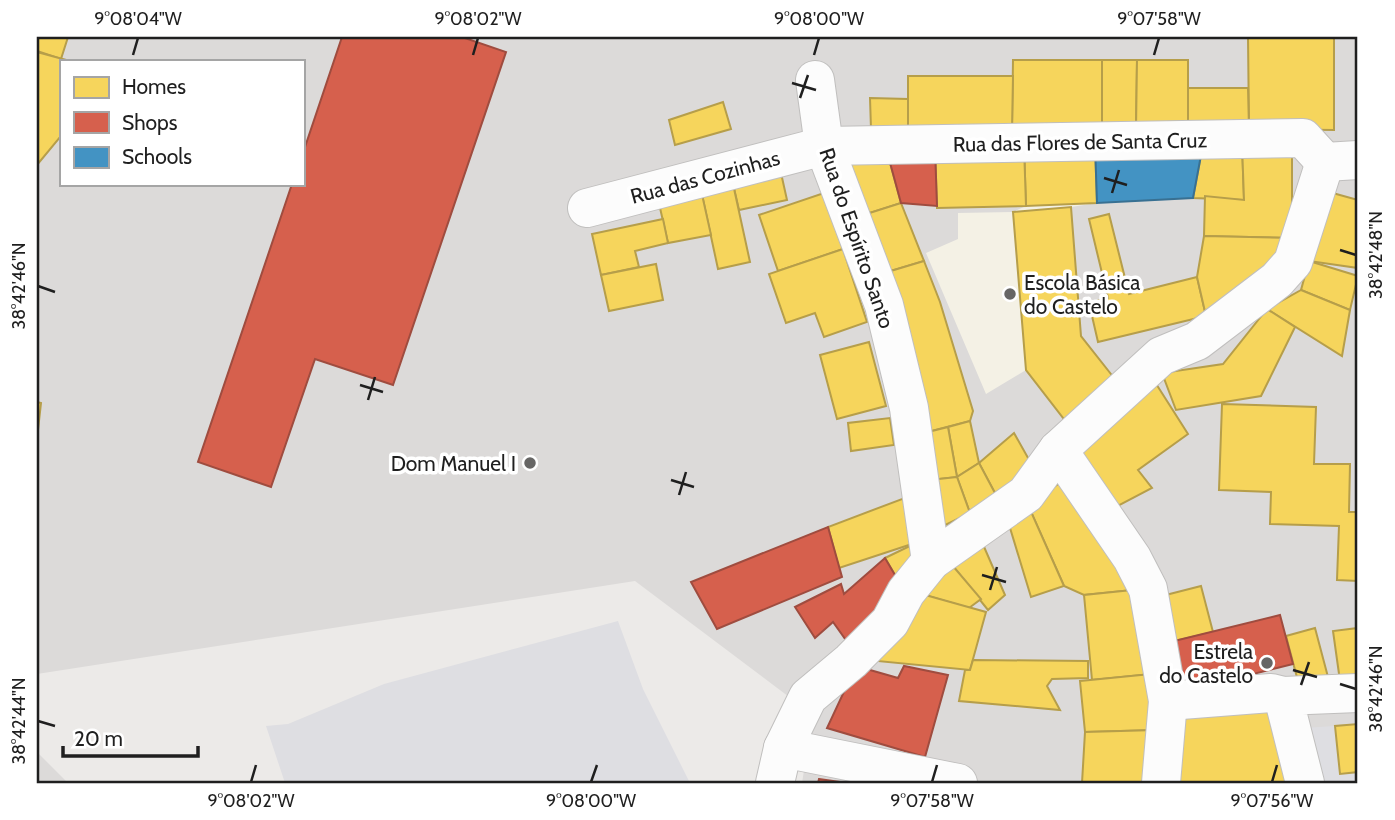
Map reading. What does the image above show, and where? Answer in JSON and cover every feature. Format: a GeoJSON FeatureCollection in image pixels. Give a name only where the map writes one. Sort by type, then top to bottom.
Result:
{"type":"FeatureCollection","features":[{"type":"Feature","properties":{"kind":"street","name":"Rua do Espírito Santo"},"geometry":{"type":"LineString","coordinates":[[815,80],[824,146],[884,305],[909,408],[930,561]]}},
{"type":"Feature","properties":{"kind":"street","name":"Rua das Flores de Santa Cruz"},"geometry":{"type":"LineString","coordinates":[[824,146],[1303,138],[1342,161]]}},
{"type":"Feature","properties":{"kind":"street","name":"Rua das Cozinhas"},"geometry":{"type":"LineString","coordinates":[[587,208],[824,146]]}},
{"type":"Feature","properties":{"kind":"street"},"geometry":{"type":"LineString","coordinates":[[958,783],[779,766],[808,697],[851,661],[890,622],[906,592],[930,561],[1026,494],[1058,450],[1161,356],[1197,341],[1277,280],[1293,262],[1342,161]]}},
{"type":"Feature","properties":{"kind":"street"},"geometry":{"type":"LineString","coordinates":[[1058,450],[1132,558],[1148,589],[1168,701],[1161,783]]}},
{"type":"Feature","properties":{"kind":"street"},"geometry":{"type":"LineString","coordinates":[[1168,701],[1271,693],[1283,696],[1358,693]]}},
{"type":"Feature","properties":{"kind":"street"},"geometry":{"type":"LineString","coordinates":[[1283,696],[1305,783]]}},
{"type":"Feature","properties":{"kind":"shaded area"},"geometry":{"type":"Polygon","coordinates":[[[37,37],[1358,37],[1358,783],[802,783],[813,715],[635,581],[37,674],[37,37]]]}},
{"type":"Feature","properties":{"kind":"shaded area","name":"Escola Básica do Castelo"},"geometry":{"type":"Polygon","coordinates":[[[1095,144],[1097,203],[1071,207],[1081,336],[1118,383],[1067,423],[1026,370],[986,394],[926,253],[958,239],[958,213],[1013,212],[1026,206],[1095,144]]]}},
{"type":"Feature","properties":{"kind":"shaded area"},"geometry":{"type":"Polygon","coordinates":[[[618,621],[643,689],[690,783],[285,783],[266,726],[288,724],[384,684],[618,621]]]}},
{"type":"Feature","properties":{"kind":"shaded area"},"geometry":{"type":"Polygon","coordinates":[[[1335,726],[1340,774],[1358,772],[1358,783],[1314,783],[1303,728],[1335,726]]]}},
{"type":"Feature","properties":{"kind":"shaded area"},"geometry":{"type":"Polygon","coordinates":[[[37,752],[68,783],[37,783],[37,752]]]}},
{"type":"Feature","properties":{"kind":"building: Homes"},"geometry":{"type":"Polygon","coordinates":[[[37,37],[68,37],[61,59],[37,51],[37,37]]]}},
{"type":"Feature","properties":{"kind":"building: Homes"},"geometry":{"type":"Polygon","coordinates":[[[1248,37],[1334,37],[1334,130],[1249,129],[1248,37]]]}},
{"type":"Feature","properties":{"kind":"building: Homes"},"geometry":{"type":"Polygon","coordinates":[[[37,52],[66,60],[60,60],[60,137],[37,165],[37,52]]]}},
{"type":"Feature","properties":{"kind":"building: Homes"},"geometry":{"type":"Polygon","coordinates":[[[1013,60],[1102,60],[1102,129],[1012,129],[1013,60]]]}},
{"type":"Feature","properties":{"kind":"building: Homes"},"geometry":{"type":"Polygon","coordinates":[[[1102,60],[1137,60],[1136,129],[1102,129],[1102,60]]]}},
{"type":"Feature","properties":{"kind":"building: Homes"},"geometry":{"type":"Polygon","coordinates":[[[1137,60],[1188,60],[1188,130],[1136,129],[1137,60]]]}},
{"type":"Feature","properties":{"kind":"building: Homes"},"geometry":{"type":"Polygon","coordinates":[[[908,76],[1013,76],[1012,129],[908,129],[908,76]]]}},
{"type":"Feature","properties":{"kind":"building: Homes"},"geometry":{"type":"Polygon","coordinates":[[[1188,88],[1248,88],[1249,129],[1188,130],[1188,88]]]}},
{"type":"Feature","properties":{"kind":"building: Homes"},"geometry":{"type":"Polygon","coordinates":[[[870,98],[908,99],[908,129],[871,129],[870,98]]]}},
{"type":"Feature","properties":{"kind":"building: Homes"},"geometry":{"type":"Polygon","coordinates":[[[723,102],[731,129],[675,145],[669,120],[723,102]]]}},
{"type":"Feature","properties":{"kind":"building: Homes"},"geometry":{"type":"Polygon","coordinates":[[[1095,144],[1097,203],[1026,206],[1024,146],[1095,144]]]}},
{"type":"Feature","properties":{"kind":"building: Homes"},"geometry":{"type":"Polygon","coordinates":[[[1242,144],[1244,200],[1193,198],[1202,150],[1242,144]]]}},
{"type":"Feature","properties":{"kind":"building: Homes"},"geometry":{"type":"Polygon","coordinates":[[[1242,144],[1292,147],[1292,238],[1204,236],[1205,196],[1244,200],[1242,144]]]}},
{"type":"Feature","properties":{"kind":"building: Homes"},"geometry":{"type":"Polygon","coordinates":[[[1024,146],[1026,206],[937,208],[935,148],[1024,146]]]}},
{"type":"Feature","properties":{"kind":"building: Homes"},"geometry":{"type":"Polygon","coordinates":[[[886,148],[901,203],[860,216],[843,149],[886,148]]]}},
{"type":"Feature","properties":{"kind":"building: Homes"},"geometry":{"type":"Polygon","coordinates":[[[781,173],[787,200],[739,210],[733,184],[781,173]]]}},
{"type":"Feature","properties":{"kind":"building: Homes"},"geometry":{"type":"Polygon","coordinates":[[[733,184],[750,262],[718,269],[701,190],[733,184]]]}},
{"type":"Feature","properties":{"kind":"building: Homes"},"geometry":{"type":"Polygon","coordinates":[[[701,190],[711,235],[668,243],[658,199],[701,190]]]}},
{"type":"Feature","properties":{"kind":"building: Homes"},"geometry":{"type":"Polygon","coordinates":[[[1329,192],[1358,200],[1358,268],[1309,261],[1329,192]]]}},
{"type":"Feature","properties":{"kind":"building: Homes"},"geometry":{"type":"Polygon","coordinates":[[[824,193],[843,249],[778,271],[759,215],[824,193]]]}},
{"type":"Feature","properties":{"kind":"building: Homes"},"geometry":{"type":"Polygon","coordinates":[[[901,203],[924,261],[884,273],[860,216],[901,203]]]}},
{"type":"Feature","properties":{"kind":"building: Homes"},"geometry":{"type":"Polygon","coordinates":[[[1071,207],[1081,336],[1118,383],[1067,423],[1026,370],[1013,212],[1071,207]]]}},
{"type":"Feature","properties":{"kind":"building: Homes"},"geometry":{"type":"Polygon","coordinates":[[[1109,214],[1129,294],[1197,277],[1206,316],[1098,342],[1089,303],[1108,298],[1089,219],[1109,214]]]}},
{"type":"Feature","properties":{"kind":"building: Homes"},"geometry":{"type":"Polygon","coordinates":[[[663,219],[668,243],[635,251],[639,267],[601,275],[592,234],[663,219]]]}},
{"type":"Feature","properties":{"kind":"building: Homes"},"geometry":{"type":"Polygon","coordinates":[[[1204,236],[1292,238],[1281,262],[1206,316],[1197,277],[1204,236]]]}},
{"type":"Feature","properties":{"kind":"building: Homes"},"geometry":{"type":"Polygon","coordinates":[[[843,249],[867,322],[824,337],[815,313],[786,323],[769,274],[843,249]]]}},
{"type":"Feature","properties":{"kind":"building: Homes"},"geometry":{"type":"Polygon","coordinates":[[[924,261],[940,302],[973,411],[970,421],[920,434],[884,273],[924,261]]]}},
{"type":"Feature","properties":{"kind":"building: Homes"},"geometry":{"type":"Polygon","coordinates":[[[1309,261],[1358,276],[1350,310],[1301,290],[1309,261]]]}},
{"type":"Feature","properties":{"kind":"building: Homes"},"geometry":{"type":"Polygon","coordinates":[[[656,264],[663,300],[609,311],[601,275],[656,264]]]}},
{"type":"Feature","properties":{"kind":"building: Homes"},"geometry":{"type":"Polygon","coordinates":[[[1301,290],[1350,310],[1342,356],[1267,309],[1301,290]]]}},
{"type":"Feature","properties":{"kind":"building: Homes"},"geometry":{"type":"Polygon","coordinates":[[[1267,309],[1295,327],[1261,396],[1176,410],[1162,373],[1223,364],[1267,309]]]}},
{"type":"Feature","properties":{"kind":"building: Homes"},"geometry":{"type":"Polygon","coordinates":[[[869,342],[886,406],[837,419],[820,355],[869,342]]]}},
{"type":"Feature","properties":{"kind":"building: Homes"},"geometry":{"type":"Polygon","coordinates":[[[1153,379],[1188,434],[1138,470],[1152,488],[1108,511],[1066,453],[1153,379]]]}},
{"type":"Feature","properties":{"kind":"building: Homes"},"geometry":{"type":"Polygon","coordinates":[[[37,402],[41,403],[37,439],[37,402]]]}},
{"type":"Feature","properties":{"kind":"building: Homes"},"geometry":{"type":"Polygon","coordinates":[[[1222,404],[1316,407],[1314,464],[1350,464],[1349,512],[1358,512],[1358,581],[1337,580],[1339,526],[1270,524],[1271,492],[1219,490],[1222,404]]]}},
{"type":"Feature","properties":{"kind":"building: Homes"},"geometry":{"type":"Polygon","coordinates":[[[890,418],[894,445],[851,451],[848,423],[890,418]]]}},
{"type":"Feature","properties":{"kind":"building: Homes"},"geometry":{"type":"Polygon","coordinates":[[[970,421],[979,463],[957,477],[948,427],[970,421]]]}},
{"type":"Feature","properties":{"kind":"building: Homes"},"geometry":{"type":"Polygon","coordinates":[[[948,427],[957,477],[920,481],[920,434],[948,427]]]}},
{"type":"Feature","properties":{"kind":"building: Homes"},"geometry":{"type":"Polygon","coordinates":[[[1014,433],[1032,465],[996,495],[979,463],[1014,433]]]}},
{"type":"Feature","properties":{"kind":"building: Homes"},"geometry":{"type":"Polygon","coordinates":[[[979,463],[996,495],[970,513],[957,477],[979,463]]]}},
{"type":"Feature","properties":{"kind":"building: Homes"},"geometry":{"type":"Polygon","coordinates":[[[957,477],[970,513],[933,531],[920,481],[957,477]]]}},
{"type":"Feature","properties":{"kind":"building: Homes"},"geometry":{"type":"Polygon","coordinates":[[[1061,482],[1142,589],[1084,595],[1064,586],[1028,505],[1061,482]]]}},
{"type":"Feature","properties":{"kind":"building: Homes"},"geometry":{"type":"Polygon","coordinates":[[[910,496],[918,542],[839,568],[828,527],[910,496]]]}},
{"type":"Feature","properties":{"kind":"building: Homes"},"geometry":{"type":"Polygon","coordinates":[[[1028,505],[1064,586],[1031,597],[1007,518],[1028,505]]]}},
{"type":"Feature","properties":{"kind":"building: Homes"},"geometry":{"type":"Polygon","coordinates":[[[978,533],[1005,595],[988,610],[947,559],[978,533]]]}},
{"type":"Feature","properties":{"kind":"building: Homes"},"geometry":{"type":"Polygon","coordinates":[[[918,542],[902,587],[885,558],[918,542]]]}},
{"type":"Feature","properties":{"kind":"building: Homes"},"geometry":{"type":"Polygon","coordinates":[[[947,559],[981,599],[969,608],[911,591],[947,559]]]}},
{"type":"Feature","properties":{"kind":"building: Homes"},"geometry":{"type":"Polygon","coordinates":[[[1201,586],[1213,632],[1162,644],[1150,599],[1201,586]]]}},
{"type":"Feature","properties":{"kind":"building: Homes"},"geometry":{"type":"Polygon","coordinates":[[[1142,589],[1151,674],[1092,680],[1084,595],[1142,589]]]}},
{"type":"Feature","properties":{"kind":"building: Homes"},"geometry":{"type":"Polygon","coordinates":[[[911,591],[986,612],[970,670],[877,661],[911,591]]]}},
{"type":"Feature","properties":{"kind":"building: Homes"},"geometry":{"type":"Polygon","coordinates":[[[1315,628],[1328,677],[1299,685],[1286,636],[1315,628]]]}},
{"type":"Feature","properties":{"kind":"building: Homes"},"geometry":{"type":"Polygon","coordinates":[[[1358,628],[1358,678],[1340,681],[1333,631],[1358,628]]]}},
{"type":"Feature","properties":{"kind":"building: Homes"},"geometry":{"type":"Polygon","coordinates":[[[973,660],[1088,661],[1088,678],[1052,679],[1047,686],[1060,710],[959,701],[965,670],[970,670],[973,660]]]}},
{"type":"Feature","properties":{"kind":"building: Homes"},"geometry":{"type":"Polygon","coordinates":[[[1151,674],[1156,730],[1085,732],[1080,681],[1151,674]]]}},
{"type":"Feature","properties":{"kind":"building: Homes"},"geometry":{"type":"Polygon","coordinates":[[[1272,703],[1292,783],[1171,783],[1178,708],[1272,703]]]}},
{"type":"Feature","properties":{"kind":"building: Homes"},"geometry":{"type":"Polygon","coordinates":[[[1358,724],[1358,772],[1340,774],[1335,726],[1358,724]]]}},
{"type":"Feature","properties":{"kind":"building: Homes"},"geometry":{"type":"Polygon","coordinates":[[[1156,730],[1151,783],[1082,783],[1085,732],[1156,730]]]}},
{"type":"Feature","properties":{"kind":"building: Shops"},"geometry":{"type":"Polygon","coordinates":[[[342,37],[462,37],[506,52],[393,385],[315,359],[271,487],[198,462],[291,186],[304,186],[304,150],[342,37]]]}},
{"type":"Feature","properties":{"kind":"building: Shops"},"geometry":{"type":"Polygon","coordinates":[[[886,148],[935,148],[937,206],[901,203],[886,148]]]}},
{"type":"Feature","properties":{"kind":"building: Shops"},"geometry":{"type":"Polygon","coordinates":[[[828,527],[842,577],[717,629],[691,582],[828,527]]]}},
{"type":"Feature","properties":{"kind":"building: Shops"},"geometry":{"type":"Polygon","coordinates":[[[885,558],[902,587],[853,650],[833,622],[815,638],[795,607],[841,584],[844,594],[885,558]]]}},
{"type":"Feature","properties":{"kind":"building: Shops"},"geometry":{"type":"Polygon","coordinates":[[[1280,615],[1293,664],[1174,694],[1162,644],[1280,615]]]}},
{"type":"Feature","properties":{"kind":"building: Shops"},"geometry":{"type":"Polygon","coordinates":[[[856,666],[898,678],[904,666],[948,675],[925,757],[827,728],[856,666]]]}},
{"type":"Feature","properties":{"kind":"building: Shops"},"geometry":{"type":"Polygon","coordinates":[[[819,779],[847,783],[818,783],[819,779]]]}},
{"type":"Feature","properties":{"kind":"building: Schools"},"geometry":{"type":"Polygon","coordinates":[[[1095,144],[1202,150],[1193,198],[1097,203],[1095,144]]]}},
{"type":"Feature","properties":{"kind":"place","name":"Escola Básica do Castelo"},"geometry":{"type":"Point","coordinates":[1010,294]}},
{"type":"Feature","properties":{"kind":"place","name":"Dom Manuel I"},"geometry":{"type":"Point","coordinates":[530,463]}},
{"type":"Feature","properties":{"kind":"place","name":"Estrela do Castelo"},"geometry":{"type":"Point","coordinates":[1267,663]}}]}
